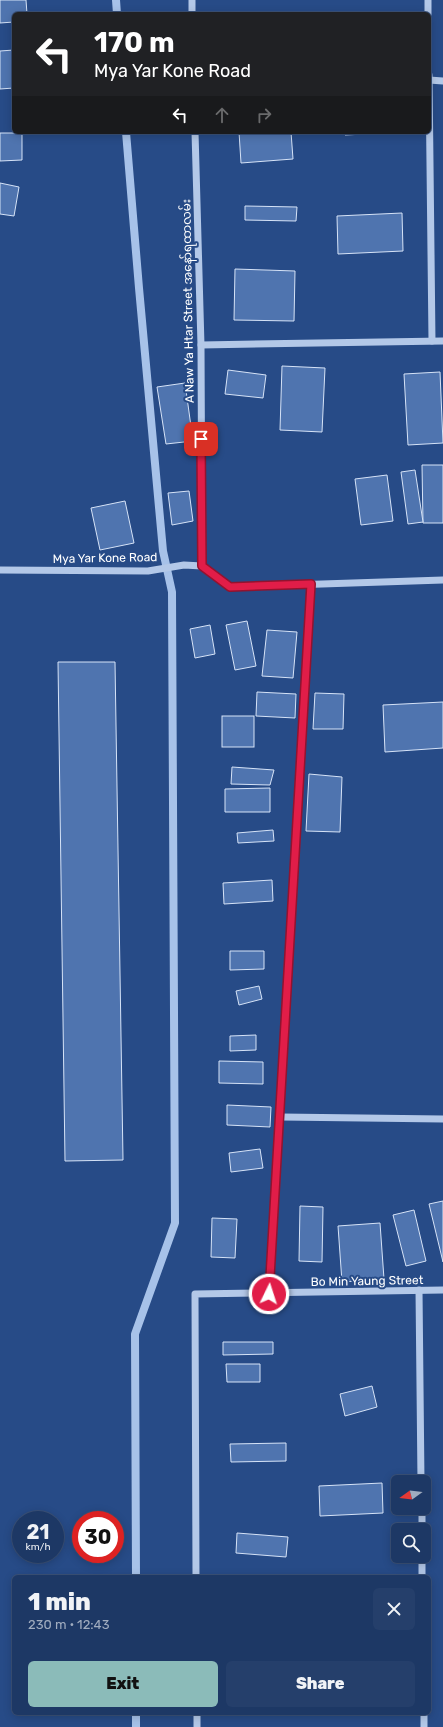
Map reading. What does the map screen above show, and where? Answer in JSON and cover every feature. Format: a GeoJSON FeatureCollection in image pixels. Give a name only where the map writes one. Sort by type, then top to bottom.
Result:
{"type":"FeatureCollection","features":[{"type":"Feature","properties":{"kind":"street"},"geometry":{"type":"LineString","coordinates":[[192,0],[192,12]]}},
{"type":"Feature","properties":{"kind":"street"},"geometry":{"type":"LineString","coordinates":[[428,0],[428,12]]}},
{"type":"Feature","properties":{"kind":"street"},"geometry":{"type":"LineString","coordinates":[[431,80],[443,81]]}},
{"type":"Feature","properties":{"kind":"street","name":"A Naw Ya Htar Street အနော်ရထာလမ်း"},"geometry":{"type":"LineString","coordinates":[[195,134],[201,345],[202,566]]}},
{"type":"Feature","properties":{"kind":"street"},"geometry":{"type":"LineString","coordinates":[[430,134],[432,341]]}},
{"type":"Feature","properties":{"kind":"street"},"geometry":{"type":"LineString","coordinates":[[201,345],[443,341]]}},
{"type":"Feature","properties":{"kind":"street","name":"Mya Yar Kone Road"},"geometry":{"type":"LineString","coordinates":[[0,570],[148,571],[184,565],[202,566]]}},
{"type":"Feature","properties":{"kind":"street"},"geometry":{"type":"LineString","coordinates":[[202,566],[230,587],[443,580]]}},
{"type":"Feature","properties":{"kind":"street"},"geometry":{"type":"LineString","coordinates":[[269,1294],[281,1117],[311,584]]}},
{"type":"Feature","properties":{"kind":"street"},"geometry":{"type":"LineString","coordinates":[[281,1117],[443,1119]]}},
{"type":"Feature","properties":{"kind":"street"},"geometry":{"type":"LineString","coordinates":[[419,1290],[421,1475]]}},
{"type":"Feature","properties":{"kind":"street","name":"Bo Min Yaung Street"},"geometry":{"type":"LineString","coordinates":[[196,1575],[195,1294],[443,1290]]}},
{"type":"Feature","properties":{"kind":"street"},"geometry":{"type":"LineString","coordinates":[[422,1563],[422,1575]]}},
{"type":"Feature","properties":{"kind":"street"},"geometry":{"type":"LineString","coordinates":[[197,1715],[197,1727]]}},
{"type":"Feature","properties":{"kind":"street"},"geometry":{"type":"LineString","coordinates":[[424,1715],[424,1727]]}},
{"type":"Feature","properties":{"kind":"building"},"geometry":{"type":"Polygon","coordinates":[[[0,0],[26,0],[27,12],[12,12],[12,22],[0,23],[0,0]]]}},
{"type":"Feature","properties":{"kind":"building"},"geometry":{"type":"Polygon","coordinates":[[[12,50],[12,88],[0,89],[0,51],[12,50]]]}},
{"type":"Feature","properties":{"kind":"building"},"geometry":{"type":"Polygon","coordinates":[[[0,133],[22,134],[22,160],[0,161],[0,133]]]}},
{"type":"Feature","properties":{"kind":"building"},"geometry":{"type":"Polygon","coordinates":[[[239,134],[291,134],[293,159],[241,163],[239,134]]]}},
{"type":"Feature","properties":{"kind":"building"},"geometry":{"type":"Polygon","coordinates":[[[0,183],[19,187],[14,216],[0,214],[0,183]]]}},
{"type":"Feature","properties":{"kind":"building"},"geometry":{"type":"Polygon","coordinates":[[[245,206],[297,207],[296,221],[245,220],[245,206]]]}},
{"type":"Feature","properties":{"kind":"building"},"geometry":{"type":"Polygon","coordinates":[[[402,213],[403,251],[338,254],[337,216],[402,213]]]}},
{"type":"Feature","properties":{"kind":"building"},"geometry":{"type":"Polygon","coordinates":[[[235,269],[295,271],[294,321],[234,320],[235,269]]]}},
{"type":"Feature","properties":{"kind":"building"},"geometry":{"type":"Polygon","coordinates":[[[282,366],[325,368],[322,432],[280,430],[282,366]]]}},
{"type":"Feature","properties":{"kind":"building"},"geometry":{"type":"Polygon","coordinates":[[[228,370],[266,375],[263,398],[225,394],[228,370]]]}},
{"type":"Feature","properties":{"kind":"building"},"geometry":{"type":"Polygon","coordinates":[[[440,372],[443,443],[408,445],[404,374],[440,372]]]}},
{"type":"Feature","properties":{"kind":"building"},"geometry":{"type":"Polygon","coordinates":[[[185,383],[193,441],[166,444],[157,387],[185,383]]]}},
{"type":"Feature","properties":{"kind":"building"},"geometry":{"type":"Polygon","coordinates":[[[422,465],[443,465],[443,523],[423,523],[422,465]]]}},
{"type":"Feature","properties":{"kind":"building"},"geometry":{"type":"Polygon","coordinates":[[[415,470],[423,522],[408,524],[401,472],[415,470]]]}},
{"type":"Feature","properties":{"kind":"building"},"geometry":{"type":"Polygon","coordinates":[[[387,475],[393,521],[361,525],[355,479],[387,475]]]}},
{"type":"Feature","properties":{"kind":"building"},"geometry":{"type":"Polygon","coordinates":[[[189,491],[193,521],[172,525],[168,493],[189,491]]]}},
{"type":"Feature","properties":{"kind":"building"},"geometry":{"type":"Polygon","coordinates":[[[125,501],[134,543],[100,550],[91,508],[125,501]]]}},
{"type":"Feature","properties":{"kind":"building"},"geometry":{"type":"Polygon","coordinates":[[[247,621],[256,666],[235,670],[226,625],[247,621]]]}},
{"type":"Feature","properties":{"kind":"building"},"geometry":{"type":"Polygon","coordinates":[[[210,625],[215,654],[195,658],[190,629],[210,625]]]}},
{"type":"Feature","properties":{"kind":"building"},"geometry":{"type":"Polygon","coordinates":[[[267,630],[297,632],[293,678],[262,676],[267,630]]]}},
{"type":"Feature","properties":{"kind":"building"},"geometry":{"type":"Polygon","coordinates":[[[58,662],[115,662],[123,1160],[65,1161],[58,662]]]}},
{"type":"Feature","properties":{"kind":"building"},"geometry":{"type":"Polygon","coordinates":[[[257,692],[296,694],[295,718],[256,716],[257,692]]]}},
{"type":"Feature","properties":{"kind":"building"},"geometry":{"type":"Polygon","coordinates":[[[315,693],[344,694],[343,729],[313,729],[315,693]]]}},
{"type":"Feature","properties":{"kind":"building"},"geometry":{"type":"Polygon","coordinates":[[[443,702],[443,748],[385,752],[383,705],[443,702]]]}},
{"type":"Feature","properties":{"kind":"building"},"geometry":{"type":"Polygon","coordinates":[[[222,716],[254,716],[254,747],[222,747],[222,716]]]}},
{"type":"Feature","properties":{"kind":"building"},"geometry":{"type":"Polygon","coordinates":[[[232,767],[274,770],[270,785],[231,784],[232,767]]]}},
{"type":"Feature","properties":{"kind":"building"},"geometry":{"type":"Polygon","coordinates":[[[309,774],[342,777],[340,832],[306,831],[309,774]]]}},
{"type":"Feature","properties":{"kind":"building"},"geometry":{"type":"Polygon","coordinates":[[[270,788],[270,812],[225,812],[225,789],[270,788]]]}},
{"type":"Feature","properties":{"kind":"building"},"geometry":{"type":"Polygon","coordinates":[[[273,830],[274,841],[238,843],[237,833],[273,830]]]}},
{"type":"Feature","properties":{"kind":"building"},"geometry":{"type":"Polygon","coordinates":[[[272,880],[273,901],[224,904],[223,883],[272,880]]]}},
{"type":"Feature","properties":{"kind":"building"},"geometry":{"type":"Polygon","coordinates":[[[230,951],[264,951],[264,969],[230,970],[230,951]]]}},
{"type":"Feature","properties":{"kind":"building"},"geometry":{"type":"Polygon","coordinates":[[[259,986],[262,999],[239,1005],[236,991],[259,986]]]}},
{"type":"Feature","properties":{"kind":"building"},"geometry":{"type":"Polygon","coordinates":[[[256,1035],[256,1050],[230,1051],[230,1036],[256,1035]]]}},
{"type":"Feature","properties":{"kind":"building"},"geometry":{"type":"Polygon","coordinates":[[[219,1061],[263,1062],[263,1084],[219,1083],[219,1061]]]}},
{"type":"Feature","properties":{"kind":"building"},"geometry":{"type":"Polygon","coordinates":[[[227,1105],[271,1107],[270,1127],[227,1125],[227,1105]]]}},
{"type":"Feature","properties":{"kind":"building"},"geometry":{"type":"Polygon","coordinates":[[[260,1149],[263,1168],[231,1172],[229,1153],[260,1149]]]}},
{"type":"Feature","properties":{"kind":"building"},"geometry":{"type":"Polygon","coordinates":[[[443,1201],[443,1262],[429,1204],[443,1201]]]}},
{"type":"Feature","properties":{"kind":"building"},"geometry":{"type":"Polygon","coordinates":[[[300,1206],[323,1207],[322,1262],[299,1261],[300,1206]]]}},
{"type":"Feature","properties":{"kind":"building"},"geometry":{"type":"Polygon","coordinates":[[[414,1210],[426,1261],[406,1266],[393,1215],[414,1210]]]}},
{"type":"Feature","properties":{"kind":"building"},"geometry":{"type":"Polygon","coordinates":[[[212,1218],[237,1219],[235,1258],[211,1257],[212,1218]]]}},
{"type":"Feature","properties":{"kind":"building"},"geometry":{"type":"Polygon","coordinates":[[[380,1223],[384,1279],[342,1282],[338,1226],[380,1223]]]}},
{"type":"Feature","properties":{"kind":"building"},"geometry":{"type":"Polygon","coordinates":[[[223,1342],[273,1342],[273,1354],[223,1355],[223,1342]]]}},
{"type":"Feature","properties":{"kind":"building"},"geometry":{"type":"Polygon","coordinates":[[[226,1364],[260,1364],[260,1382],[227,1382],[226,1364]]]}},
{"type":"Feature","properties":{"kind":"building"},"geometry":{"type":"Polygon","coordinates":[[[372,1386],[377,1407],[345,1416],[340,1394],[372,1386]]]}},
{"type":"Feature","properties":{"kind":"building"},"geometry":{"type":"Polygon","coordinates":[[[286,1443],[286,1461],[231,1462],[230,1444],[286,1443]]]}},
{"type":"Feature","properties":{"kind":"building"},"geometry":{"type":"Polygon","coordinates":[[[382,1483],[383,1513],[320,1516],[319,1486],[382,1483]]]}},
{"type":"Feature","properties":{"kind":"building"},"geometry":{"type":"Polygon","coordinates":[[[237,1533],[288,1537],[286,1557],[236,1553],[237,1533]]]}},
{"type":"Feature","properties":{"kind":"waterway"},"geometry":{"type":"LineString","coordinates":[[116,0],[117,12]]}},
{"type":"Feature","properties":{"kind":"waterway"},"geometry":{"type":"LineString","coordinates":[[126,134],[163,551],[172,592],[175,1223],[135,1334],[136,1575]]}},
{"type":"Feature","properties":{"kind":"waterway"},"geometry":{"type":"LineString","coordinates":[[136,1715],[136,1727]]}},
{"type":"Feature","properties":{"kind":"route"},"geometry":{"type":"LineString","coordinates":[[201,439],[202,566],[230,587],[311,584],[281,1117],[269,1294]]}}]}
